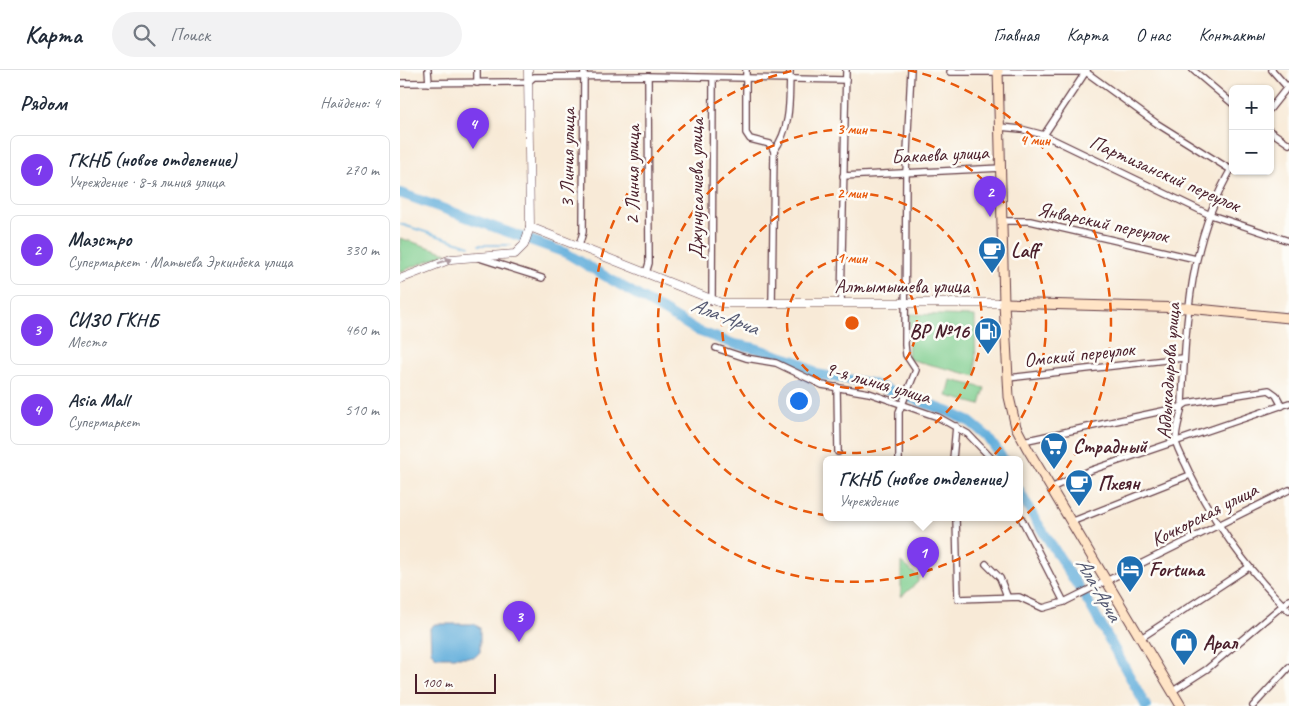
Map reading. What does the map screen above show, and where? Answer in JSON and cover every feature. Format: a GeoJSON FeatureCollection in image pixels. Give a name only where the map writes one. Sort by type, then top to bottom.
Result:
{"type":"FeatureCollection","features":[{"type":"Feature","properties":{"kind":"main road","name":"Бакаева улица"},"geometry":{"type":"LineString","coordinates":[[998,71],[1001,168]]}},
{"type":"Feature","properties":{"kind":"main road"},"geometry":{"type":"LineString","coordinates":[[1001,168],[1004,302],[1011,408],[1024,441],[1182,706]]}},
{"type":"Feature","properties":{"kind":"main road","name":"Алтымышева улица"},"geometry":{"type":"LineString","coordinates":[[1004,302],[1188,308],[1289,318]]}},
{"type":"Feature","properties":{"kind":"street"},"geometry":{"type":"LineString","coordinates":[[428,70],[428,83]]}},
{"type":"Feature","properties":{"kind":"street"},"geometry":{"type":"LineString","coordinates":[[477,70],[477,83]]}},
{"type":"Feature","properties":{"kind":"street"},"geometry":{"type":"LineString","coordinates":[[400,279],[442,261],[474,256],[512,255],[518,252],[524,245],[530,229],[528,70]]}},
{"type":"Feature","properties":{"kind":"street"},"geometry":{"type":"LineString","coordinates":[[688,70],[688,77]]}},
{"type":"Feature","properties":{"kind":"street"},"geometry":{"type":"LineString","coordinates":[[746,70],[746,133],[750,139],[770,144],[774,151],[772,304]]}},
{"type":"Feature","properties":{"kind":"street"},"geometry":{"type":"LineString","coordinates":[[774,151],[784,137],[788,119],[790,70]]}},
{"type":"Feature","properties":{"kind":"street"},"geometry":{"type":"LineString","coordinates":[[841,303],[846,70]]}},
{"type":"Feature","properties":{"kind":"street"},"geometry":{"type":"LineString","coordinates":[[899,456],[899,412],[916,370],[905,352],[906,173],[911,70]]}},
{"type":"Feature","properties":{"kind":"street"},"geometry":{"type":"LineString","coordinates":[[1193,70],[1229,101]]}},
{"type":"Feature","properties":{"kind":"street"},"geometry":{"type":"LineString","coordinates":[[1272,70],[1288,86],[1274,104]]}},
{"type":"Feature","properties":{"kind":"street"},"geometry":{"type":"LineString","coordinates":[[1044,135],[1086,71]]}},
{"type":"Feature","properties":{"kind":"street"},"geometry":{"type":"LineString","coordinates":[[950,72],[1086,71],[1156,123],[1229,166]]}},
{"type":"Feature","properties":{"kind":"street"},"geometry":{"type":"LineString","coordinates":[[400,83],[528,82],[534,77],[584,73],[713,78],[846,80]]}},
{"type":"Feature","properties":{"kind":"street","name":"3 Линия улица"},"geometry":{"type":"LineString","coordinates":[[579,246],[583,232],[584,73]]}},
{"type":"Feature","properties":{"kind":"street","name":"2 Линия улица"},"geometry":{"type":"LineString","coordinates":[[646,273],[649,264],[648,76]]}},
{"type":"Feature","properties":{"kind":"street","name":"Джунусалиева улица"},"geometry":{"type":"LineString","coordinates":[[712,301],[713,78]]}},
{"type":"Feature","properties":{"kind":"street","name":"Партизанский переулок"},"geometry":{"type":"LineString","coordinates":[[1000,128],[1021,129],[1044,135],[1208,214],[1289,241]]}},
{"type":"Feature","properties":{"kind":"street"},"geometry":{"type":"LineString","coordinates":[[1274,134],[1289,144]]}},
{"type":"Feature","properties":{"kind":"street","name":"Бакаева улица"},"geometry":{"type":"LineString","coordinates":[[843,176],[1001,168]]}},
{"type":"Feature","properties":{"kind":"street","name":"Абдыкадырова улица"},"geometry":{"type":"LineString","coordinates":[[1229,174],[1208,214],[1196,259],[1188,308],[1181,407],[1176,443],[1190,475],[1220,524],[1249,567],[1269,592],[1289,611]]}},
{"type":"Feature","properties":{"kind":"street","name":"Январский переулок"},"geometry":{"type":"LineString","coordinates":[[1003,221],[1030,221],[1196,259]]}},
{"type":"Feature","properties":{"kind":"street","name":"Алтымышева улица"},"geometry":{"type":"LineString","coordinates":[[530,229],[579,246],[712,301],[729,304],[1004,302]]}},
{"type":"Feature","properties":{"kind":"street"},"geometry":{"type":"LineString","coordinates":[[474,256],[482,261],[542,278]]}},
{"type":"Feature","properties":{"kind":"street","name":"9-я линия улица"},"geometry":{"type":"LineString","coordinates":[[716,348],[738,356],[776,363],[818,383],[869,393],[938,416],[956,426],[976,441],[989,456]]}},
{"type":"Feature","properties":{"kind":"street","name":"Омский переулок"},"geometry":{"type":"LineString","coordinates":[[1008,378],[1183,358]]}},
{"type":"Feature","properties":{"kind":"street"},"geometry":{"type":"LineString","coordinates":[[837,387],[838,452]]}},
{"type":"Feature","properties":{"kind":"street"},"geometry":{"type":"LineString","coordinates":[[1024,441],[1181,407],[1187,403],[1269,390],[1276,395],[1282,406]]}},
{"type":"Feature","properties":{"kind":"street"},"geometry":{"type":"LineString","coordinates":[[1051,488],[1086,472],[1176,443],[1289,403]]}},
{"type":"Feature","properties":{"kind":"street"},"geometry":{"type":"LineString","coordinates":[[953,456],[956,426]]}},
{"type":"Feature","properties":{"kind":"street"},"geometry":{"type":"LineString","coordinates":[[1071,522],[1190,475]]}},
{"type":"Feature","properties":{"kind":"street","name":"Кочкорская улица"},"geometry":{"type":"LineString","coordinates":[[1107,582],[1289,490]]}},
{"type":"Feature","properties":{"kind":"street"},"geometry":{"type":"LineString","coordinates":[[956,521],[958,599],[1019,597],[1043,608],[1074,600],[1107,582]]}},
{"type":"Feature","properties":{"kind":"street"},"geometry":{"type":"LineString","coordinates":[[1023,521],[1064,602]]}},
{"type":"Feature","properties":{"kind":"street"},"geometry":{"type":"LineString","coordinates":[[986,564],[1000,578],[1007,596]]}},
{"type":"Feature","properties":{"kind":"street"},"geometry":{"type":"LineString","coordinates":[[1141,638],[1249,567]]}},
{"type":"Feature","properties":{"kind":"street"},"geometry":{"type":"LineString","coordinates":[[1173,691],[1207,669],[1289,600]]}},
{"type":"Feature","properties":{"kind":"street"},"geometry":{"type":"LineString","coordinates":[[1253,706],[1289,667]]}},
{"type":"Feature","properties":{"kind":"green space"},"geometry":{"type":"Polygon","coordinates":[[[400,238],[447,253],[400,272],[400,238]]]}},
{"type":"Feature","properties":{"kind":"green space"},"geometry":{"type":"Polygon","coordinates":[[[910,314],[975,316],[976,376],[908,359],[910,314]]]}},
{"type":"Feature","properties":{"kind":"green space"},"geometry":{"type":"Polygon","coordinates":[[[951,380],[985,388],[980,405],[947,396],[951,380]]]}},
{"type":"Feature","properties":{"kind":"green space"},"geometry":{"type":"Polygon","coordinates":[[[901,562],[918,576],[918,582],[901,597],[901,562]]]}},
{"type":"Feature","properties":{"kind":"water"},"geometry":{"type":"Polygon","coordinates":[[[435,624],[474,624],[480,628],[480,652],[475,657],[436,657],[431,652],[430,628],[435,624]]]}},
{"type":"Feature","properties":{"kind":"waterway","name":"Ала-Арча"},"geometry":{"type":"LineString","coordinates":[[400,193],[566,253],[698,331],[734,344],[755,348],[798,362],[816,374],[870,383],[949,412],[970,422],[987,436],[1001,456]]}},
{"type":"Feature","properties":{"kind":"waterway"},"geometry":{"type":"LineString","coordinates":[[400,224],[470,246]]}},
{"type":"Feature","properties":{"kind":"waterway"},"geometry":{"type":"LineString","coordinates":[[479,245],[511,245]]}},
{"type":"Feature","properties":{"kind":"waterway","name":"Ала-Арча"},"geometry":{"type":"LineString","coordinates":[[1023,497],[1090,605],[1146,706]]}},
{"type":"Feature","properties":{"kind":"place","name":"Asia Mall"},"geometry":{"type":"Point","coordinates":[473,149]}},
{"type":"Feature","properties":{"kind":"place","name":"Маэстро"},"geometry":{"type":"Point","coordinates":[990,217]}},
{"type":"Feature","properties":{"kind":"place","name":"Laff"},"geometry":{"type":"Point","coordinates":[992,274]}},
{"type":"Feature","properties":{"kind":"place","name":"BP №16"},"geometry":{"type":"Point","coordinates":[988,355]}},
{"type":"Feature","properties":{"kind":"place","name":"Страдный"},"geometry":{"type":"Point","coordinates":[1054,470]}},
{"type":"Feature","properties":{"kind":"place","name":"Пхеян"},"geometry":{"type":"Point","coordinates":[1079,507]}},
{"type":"Feature","properties":{"kind":"place","name":"ГКНБ (новое отделение)"},"geometry":{"type":"Point","coordinates":[923,578]}},
{"type":"Feature","properties":{"kind":"place","name":"Fortuna"},"geometry":{"type":"Point","coordinates":[1130,593]}},
{"type":"Feature","properties":{"kind":"place","name":"СИЗО ГКНБ"},"geometry":{"type":"Point","coordinates":[519,642]}},
{"type":"Feature","properties":{"kind":"place","name":"Арал"},"geometry":{"type":"Point","coordinates":[1184,666]}}]}
